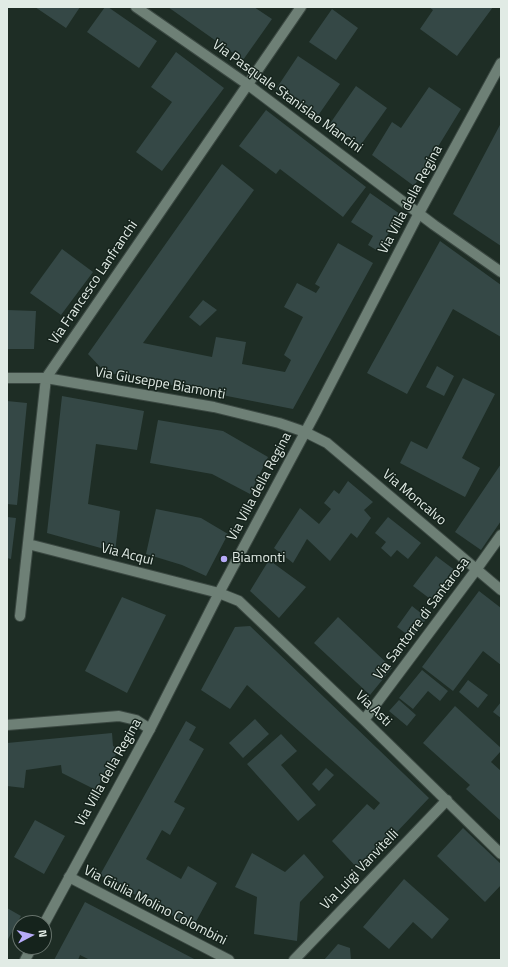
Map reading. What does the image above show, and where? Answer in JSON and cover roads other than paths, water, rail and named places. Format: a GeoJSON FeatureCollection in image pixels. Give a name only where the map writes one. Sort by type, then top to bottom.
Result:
{"type":"FeatureCollection","features":[{"type":"Feature","properties":{"kind":"street","name":"Via Pasquale Stanislao Mancini"},"geometry":{"type":"LineString","coordinates":[[136,7],[248,84],[419,213],[501,272]]}},
{"type":"Feature","properties":{"kind":"street","name":"Via Francesco Lanfranchi"},"geometry":{"type":"LineString","coordinates":[[20,616],[46,378],[301,7]]}},
{"type":"Feature","properties":{"kind":"street","name":"Via Villa della Regina"},"geometry":{"type":"LineString","coordinates":[[49,915],[150,729],[219,593],[419,213],[501,63]]}},
{"type":"Feature","properties":{"kind":"street","name":"Via Giuseppe Biamonti"},"geometry":{"type":"LineString","coordinates":[[7,378],[46,378],[214,407],[279,423],[305,432]]}},
{"type":"Feature","properties":{"kind":"street","name":"Via Moncalvo"},"geometry":{"type":"LineString","coordinates":[[305,432],[327,443],[501,590]]}},
{"type":"Feature","properties":{"kind":"street","name":"Via Santorre di Santarosa"},"geometry":{"type":"LineString","coordinates":[[364,720],[476,570],[501,534]]}},
{"type":"Feature","properties":{"kind":"street","name":"Via Acqui"},"geometry":{"type":"LineString","coordinates":[[28,544],[219,593]]}},
{"type":"Feature","properties":{"kind":"street","name":"Via Asti"},"geometry":{"type":"LineString","coordinates":[[219,593],[239,601],[447,800],[501,854]]}},
{"type":"Feature","properties":{"kind":"street"},"geometry":{"type":"LineString","coordinates":[[7,725],[119,716],[136,720],[150,729]]}},
{"type":"Feature","properties":{"kind":"street","name":"Via Luigi Vanvitelli"},"geometry":{"type":"LineString","coordinates":[[294,960],[447,800]]}},
{"type":"Feature","properties":{"kind":"street","name":"Via Giulia Molino Colombini"},"geometry":{"type":"LineString","coordinates":[[69,877],[229,960]]}},
{"type":"Feature","properties":{"kind":"place","name":"Biamonti"},"geometry":{"type":"Point","coordinates":[224,559]}}]}
